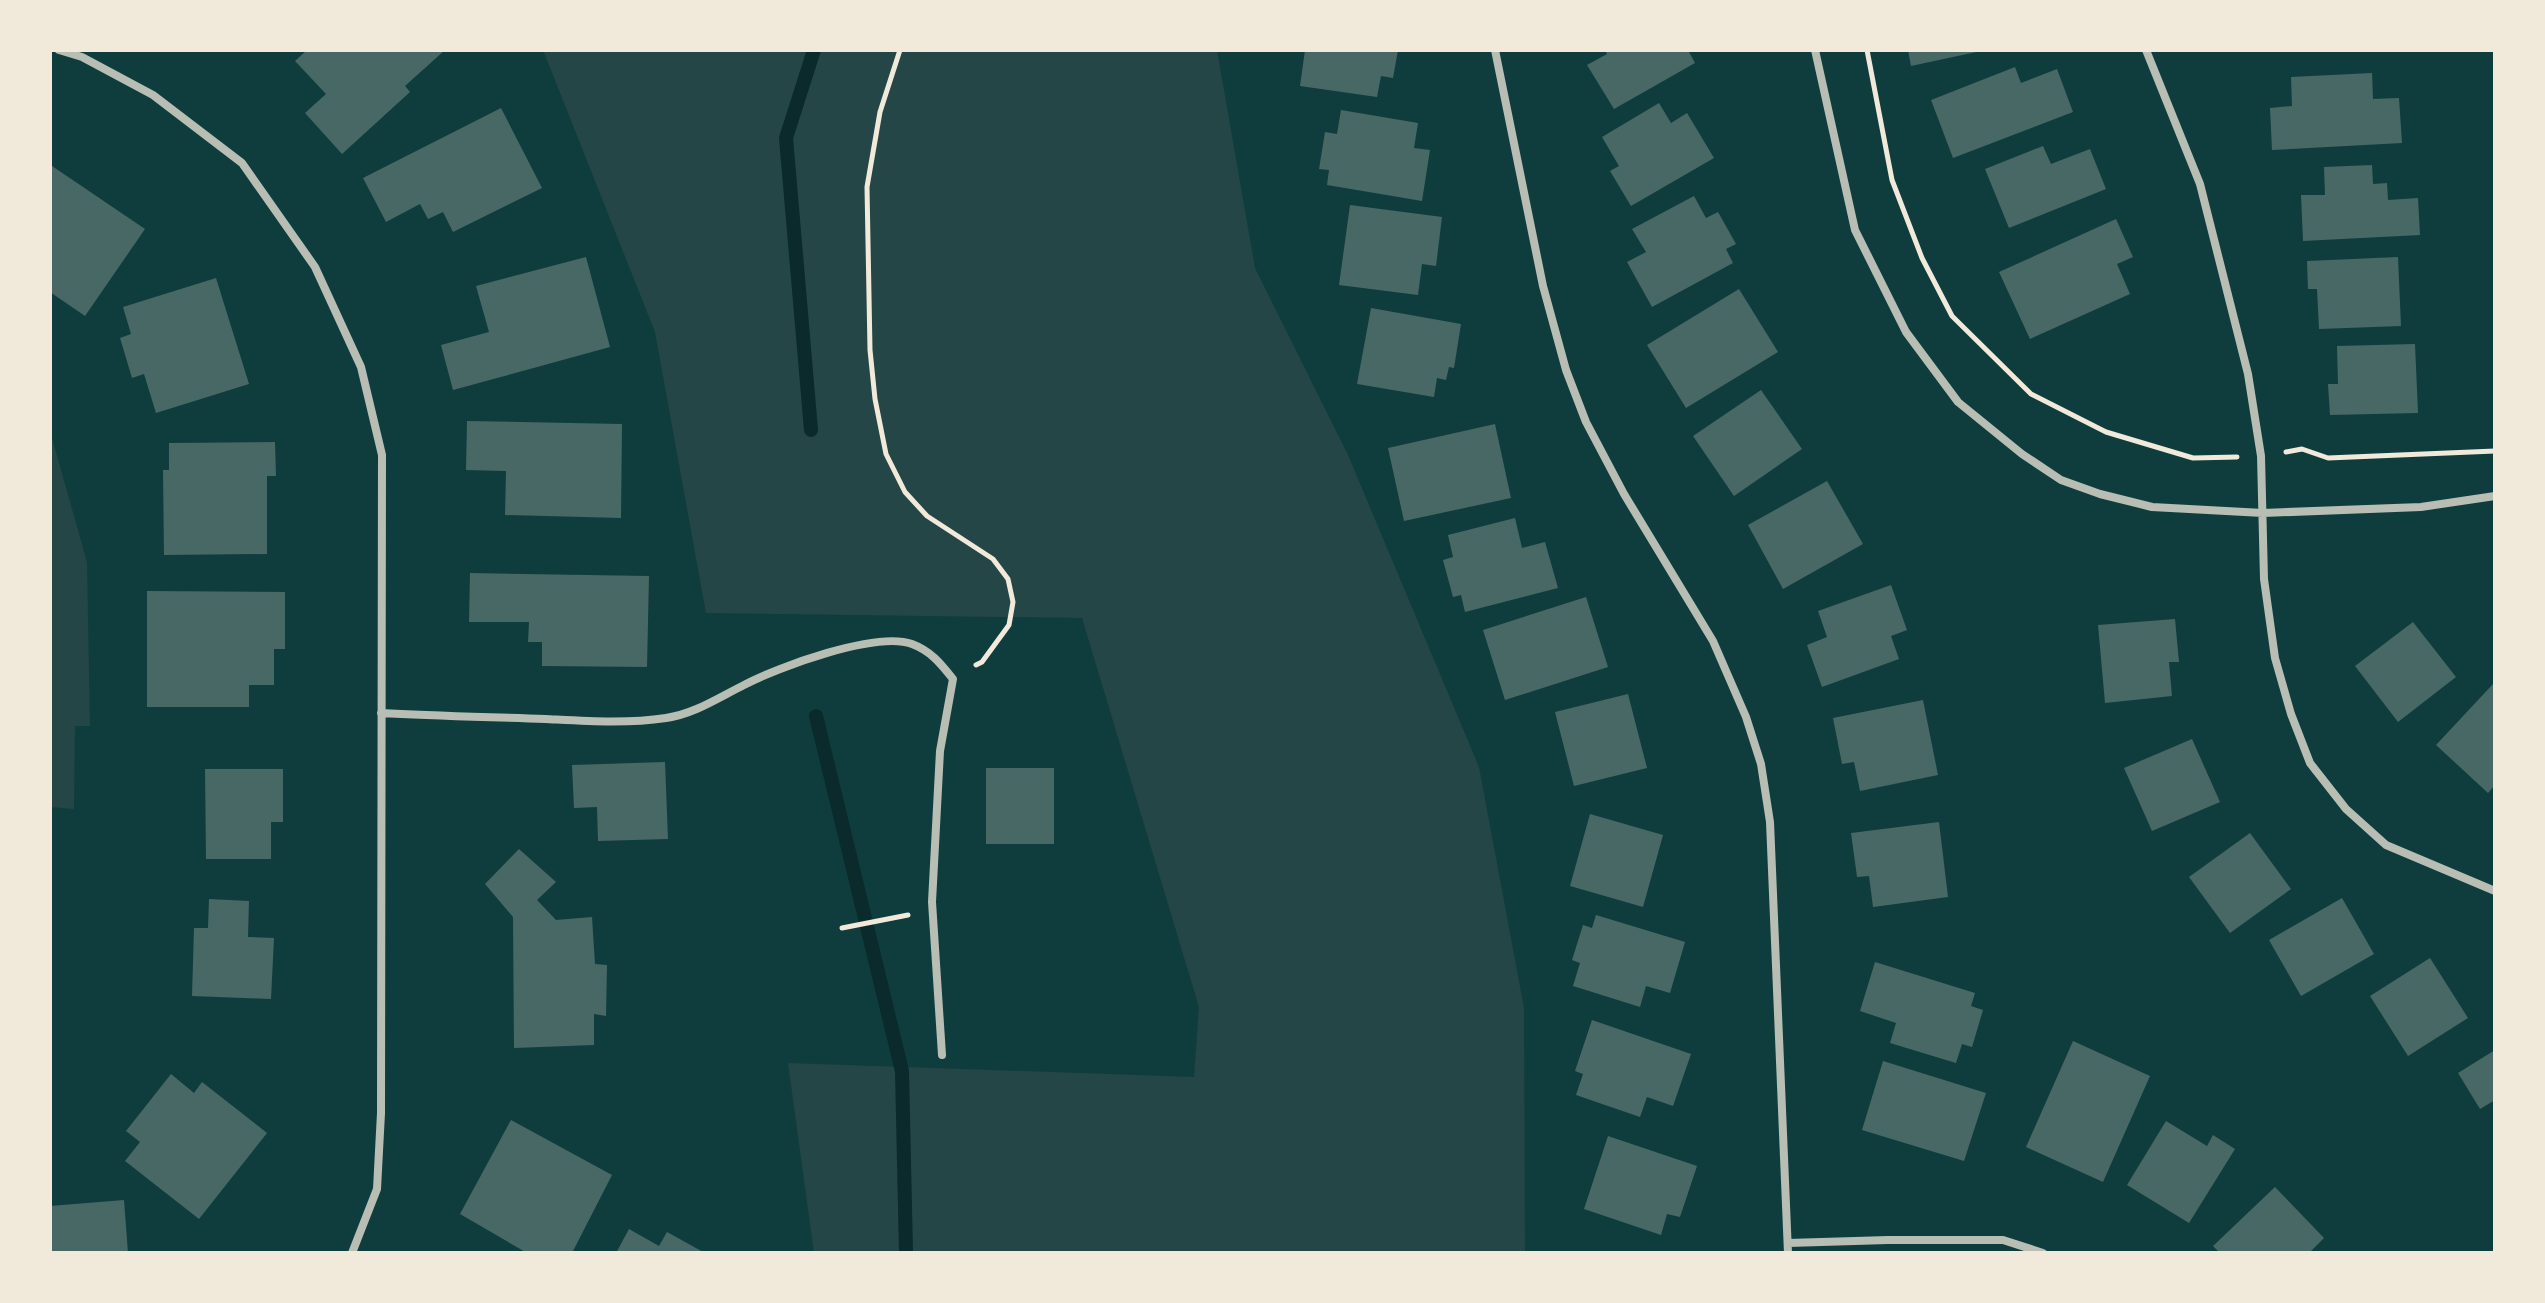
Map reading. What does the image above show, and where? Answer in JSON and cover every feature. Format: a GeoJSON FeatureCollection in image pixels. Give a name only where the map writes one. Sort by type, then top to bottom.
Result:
{"type":"FeatureCollection","features":[{"type":"Feature","properties":{"kind":"street"},"geometry":{"type":"LineString","coordinates":[[59,50],[82,57],[153,95],[242,163],[315,267],[361,367],[382,455],[380,1128],[377,1189],[352,1253]]}},
{"type":"Feature","properties":{"kind":"street"},"geometry":{"type":"LineString","coordinates":[[1495,50],[1543,286],[1566,370],[1581,409],[1624,494],[1713,641],[1746,717],[1761,764],[1770,822],[1788,1248],[1888,1240],[2003,1240],[2043,1253]]}},
{"type":"Feature","properties":{"kind":"street"},"geometry":{"type":"LineString","coordinates":[[1815,50],[1855,230],[1906,332],[1958,402],[2022,454],[2061,480],[2152,507],[2263,513],[2421,507],[2495,496]]}},
{"type":"Feature","properties":{"kind":"street"},"geometry":{"type":"LineString","coordinates":[[2146,50],[2200,184],[2248,374],[2261,456],[2264,579],[2275,658],[2291,714],[2310,763],[2346,809],[2386,845],[2495,891]]}},
{"type":"Feature","properties":{"kind":"street"},"geometry":{"type":"LineString","coordinates":[[381,713],[571,720],[669,718],[704,707],[783,666],[828,652],[884,642],[910,643],[936,657],[953,679],[940,751],[932,902],[942,1055]]}},
{"type":"Feature","properties":{"kind":"path"},"geometry":{"type":"LineString","coordinates":[[900,50],[880,112],[867,187],[870,350],[886,454],[905,492],[927,516],[993,559],[1008,579],[1013,602],[1009,625],[982,662],[953,679]]}},
{"type":"Feature","properties":{"kind":"path"},"geometry":{"type":"LineString","coordinates":[[1867,50],[1892,180],[1922,258],[1952,316],[2031,394],[2106,432],[2193,458],[2261,456],[2302,449],[2328,458],[2495,451]]}},
{"type":"Feature","properties":{"kind":"path"},"geometry":{"type":"LineString","coordinates":[[842,928],[907,915]]}},
{"type":"Feature","properties":{"kind":"shaded area"},"geometry":{"type":"Polygon","coordinates":[[[543,50],[1217,50],[1255,268],[1348,455],[1479,767],[1524,1008],[1525,1253],[814,1253],[788,1063],[1194,1077],[1199,1007],[1082,618],[706,613],[655,332],[543,50]]]}},
{"type":"Feature","properties":{"kind":"shaded area"},"geometry":{"type":"Polygon","coordinates":[[[50,431],[87,562],[90,726],[75,726],[74,809],[50,807],[50,431]]]}},
{"type":"Feature","properties":{"kind":"building"},"geometry":{"type":"Polygon","coordinates":[[[307,50],[445,50],[405,86],[410,92],[342,154],[305,113],[326,94],[295,61],[307,50]]]}},
{"type":"Feature","properties":{"kind":"building"},"geometry":{"type":"Polygon","coordinates":[[[1305,50],[1398,50],[1393,78],[1381,76],[1377,97],[1300,86],[1305,50]]]}},
{"type":"Feature","properties":{"kind":"building"},"geometry":{"type":"Polygon","coordinates":[[[1605,50],[1688,50],[1695,63],[1614,109],[1587,65],[1607,54],[1605,50]]]}},
{"type":"Feature","properties":{"kind":"building"},"geometry":{"type":"Polygon","coordinates":[[[1908,50],[1981,50],[1981,51],[1911,66],[1908,50]]]}},
{"type":"Feature","properties":{"kind":"building"},"geometry":{"type":"Polygon","coordinates":[[[2015,67],[2021,83],[2057,69],[2073,112],[1953,158],[1931,100],[2015,67]]]}},
{"type":"Feature","properties":{"kind":"building"},"geometry":{"type":"Polygon","coordinates":[[[2372,73],[2373,99],[2399,98],[2402,143],[2272,150],[2270,108],[2292,106],[2291,77],[2372,73]]]}},
{"type":"Feature","properties":{"kind":"building"},"geometry":{"type":"Polygon","coordinates":[[[1659,103],[1671,123],[1687,113],[1714,158],[1631,206],[1610,171],[1619,166],[1602,137],[1659,103]]]}},
{"type":"Feature","properties":{"kind":"building"},"geometry":{"type":"Polygon","coordinates":[[[501,108],[542,188],[453,232],[443,212],[428,219],[420,204],[386,222],[363,178],[501,108]]]}},
{"type":"Feature","properties":{"kind":"building"},"geometry":{"type":"Polygon","coordinates":[[[1341,110],[1418,123],[1414,148],[1430,150],[1422,201],[1327,185],[1329,170],[1319,169],[1325,132],[1337,134],[1341,110]]]}},
{"type":"Feature","properties":{"kind":"building"},"geometry":{"type":"Polygon","coordinates":[[[2043,146],[2051,164],[2090,149],[2106,189],[2009,228],[1985,169],[2043,146]]]}},
{"type":"Feature","properties":{"kind":"building"},"geometry":{"type":"Polygon","coordinates":[[[2372,165],[2373,184],[2387,183],[2388,200],[2418,198],[2420,235],[2303,241],[2301,195],[2325,195],[2324,167],[2372,165]]]}},
{"type":"Feature","properties":{"kind":"building"},"geometry":{"type":"Polygon","coordinates":[[[52,166],[145,229],[85,316],[50,292],[52,166]]]}},
{"type":"Feature","properties":{"kind":"building"},"geometry":{"type":"Polygon","coordinates":[[[1694,196],[1706,218],[1718,212],[1736,244],[1726,249],[1733,263],[1652,307],[1627,262],[1646,252],[1632,229],[1694,196]]]}},
{"type":"Feature","properties":{"kind":"building"},"geometry":{"type":"Polygon","coordinates":[[[1350,205],[1442,217],[1436,266],[1422,264],[1418,295],[1339,285],[1350,205]]]}},
{"type":"Feature","properties":{"kind":"building"},"geometry":{"type":"Polygon","coordinates":[[[2116,219],[2133,257],[2117,264],[2130,294],[2030,339],[1999,272],[2116,219]]]}},
{"type":"Feature","properties":{"kind":"building"},"geometry":{"type":"Polygon","coordinates":[[[586,257],[610,347],[453,390],[441,345],[489,332],[476,286],[586,257]]]}},
{"type":"Feature","properties":{"kind":"building"},"geometry":{"type":"Polygon","coordinates":[[[2398,257],[2401,326],[2319,329],[2317,289],[2308,289],[2307,261],[2398,257]]]}},
{"type":"Feature","properties":{"kind":"building"},"geometry":{"type":"Polygon","coordinates":[[[216,278],[249,384],[156,413],[144,374],[132,378],[120,338],[131,334],[123,307],[216,278]]]}},
{"type":"Feature","properties":{"kind":"building"},"geometry":{"type":"Polygon","coordinates":[[[1739,289],[1778,352],[1686,408],[1647,345],[1739,289]]]}},
{"type":"Feature","properties":{"kind":"building"},"geometry":{"type":"Polygon","coordinates":[[[1371,308],[1461,324],[1454,368],[1449,367],[1446,380],[1437,378],[1434,397],[1357,384],[1371,308]]]}},
{"type":"Feature","properties":{"kind":"building"},"geometry":{"type":"Polygon","coordinates":[[[2415,344],[2418,413],[2330,415],[2328,384],[2338,384],[2337,346],[2415,344]]]}},
{"type":"Feature","properties":{"kind":"building"},"geometry":{"type":"Polygon","coordinates":[[[1761,390],[1802,449],[1734,496],[1693,436],[1761,390]]]}},
{"type":"Feature","properties":{"kind":"building"},"geometry":{"type":"Polygon","coordinates":[[[467,421],[622,424],[621,518],[505,515],[506,471],[466,470],[467,421]]]}},
{"type":"Feature","properties":{"kind":"building"},"geometry":{"type":"Polygon","coordinates":[[[1495,424],[1511,498],[1404,521],[1388,448],[1495,424]]]}},
{"type":"Feature","properties":{"kind":"building"},"geometry":{"type":"Polygon","coordinates":[[[275,442],[276,476],[267,476],[267,554],[164,555],[163,470],[169,470],[169,443],[275,442]]]}},
{"type":"Feature","properties":{"kind":"building"},"geometry":{"type":"Polygon","coordinates":[[[1827,481],[1863,544],[1783,589],[1748,525],[1827,481]]]}},
{"type":"Feature","properties":{"kind":"building"},"geometry":{"type":"Polygon","coordinates":[[[1515,518],[1522,548],[1545,542],[1558,588],[1465,612],[1461,595],[1453,597],[1443,560],[1453,557],[1448,535],[1515,518]]]}},
{"type":"Feature","properties":{"kind":"building"},"geometry":{"type":"Polygon","coordinates":[[[470,573],[649,576],[647,667],[542,666],[542,642],[528,642],[529,622],[469,622],[470,573]]]}},
{"type":"Feature","properties":{"kind":"building"},"geometry":{"type":"Polygon","coordinates":[[[1891,585],[1907,630],[1891,636],[1899,659],[1822,687],[1807,645],[1827,637],[1818,611],[1891,585]]]}},
{"type":"Feature","properties":{"kind":"building"},"geometry":{"type":"Polygon","coordinates":[[[147,591],[285,592],[285,649],[274,649],[274,685],[249,685],[249,707],[147,707],[147,591]]]}},
{"type":"Feature","properties":{"kind":"building"},"geometry":{"type":"Polygon","coordinates":[[[1586,597],[1608,667],[1505,700],[1483,630],[1586,597]]]}},
{"type":"Feature","properties":{"kind":"building"},"geometry":{"type":"Polygon","coordinates":[[[2175,619],[2179,662],[2169,662],[2172,696],[2105,703],[2098,625],[2175,619]]]}},
{"type":"Feature","properties":{"kind":"building"},"geometry":{"type":"Polygon","coordinates":[[[2413,622],[2456,677],[2398,722],[2355,666],[2413,622]]]}},
{"type":"Feature","properties":{"kind":"building"},"geometry":{"type":"Polygon","coordinates":[[[2493,684],[2495,785],[2488,793],[2436,745],[2493,684]]]}},
{"type":"Feature","properties":{"kind":"building"},"geometry":{"type":"Polygon","coordinates":[[[1628,694],[1647,768],[1574,786],[1555,712],[1628,694]]]}},
{"type":"Feature","properties":{"kind":"building"},"geometry":{"type":"Polygon","coordinates":[[[1923,700],[1938,775],[1860,791],[1854,762],[1842,764],[1833,718],[1923,700]]]}},
{"type":"Feature","properties":{"kind":"building"},"geometry":{"type":"Polygon","coordinates":[[[2192,739],[2220,802],[2152,831],[2124,768],[2192,739]]]}},
{"type":"Feature","properties":{"kind":"building"},"geometry":{"type":"Polygon","coordinates":[[[665,762],[668,839],[598,841],[597,807],[574,808],[572,765],[665,762]]]}},
{"type":"Feature","properties":{"kind":"building"},"geometry":{"type":"Polygon","coordinates":[[[986,768],[1054,768],[1054,844],[986,844],[986,768]]]}},
{"type":"Feature","properties":{"kind":"building"},"geometry":{"type":"Polygon","coordinates":[[[205,769],[283,769],[283,822],[271,822],[271,859],[206,859],[205,769]]]}},
{"type":"Feature","properties":{"kind":"building"},"geometry":{"type":"Polygon","coordinates":[[[1590,814],[1663,835],[1643,907],[1570,886],[1590,814]]]}},
{"type":"Feature","properties":{"kind":"building"},"geometry":{"type":"Polygon","coordinates":[[[1939,822],[1948,897],[1873,907],[1869,876],[1857,877],[1851,833],[1939,822]]]}},
{"type":"Feature","properties":{"kind":"building"},"geometry":{"type":"Polygon","coordinates":[[[2250,833],[2291,889],[2230,933],[2189,877],[2250,833]]]}},
{"type":"Feature","properties":{"kind":"building"},"geometry":{"type":"Polygon","coordinates":[[[519,849],[556,882],[537,900],[556,920],[592,917],[595,964],[607,965],[606,1016],[594,1014],[594,1045],[514,1048],[513,917],[485,884],[519,849]]]}},
{"type":"Feature","properties":{"kind":"building"},"geometry":{"type":"Polygon","coordinates":[[[2342,898],[2374,954],[2301,996],[2269,940],[2342,898]]]}},
{"type":"Feature","properties":{"kind":"building"},"geometry":{"type":"Polygon","coordinates":[[[209,899],[249,901],[248,937],[274,938],[271,999],[192,996],[194,928],[208,928],[209,899]]]}},
{"type":"Feature","properties":{"kind":"building"},"geometry":{"type":"Polygon","coordinates":[[[1596,915],[1685,942],[1670,993],[1646,986],[1640,1007],[1573,986],[1580,963],[1572,960],[1583,925],[1592,928],[1596,915]]]}},
{"type":"Feature","properties":{"kind":"building"},"geometry":{"type":"Polygon","coordinates":[[[2430,958],[2468,1018],[2408,1056],[2370,996],[2430,958]]]}},
{"type":"Feature","properties":{"kind":"building"},"geometry":{"type":"Polygon","coordinates":[[[1875,962],[1975,993],[1971,1006],[1983,1010],[1972,1047],[1962,1044],[1956,1063],[1890,1043],[1896,1023],[1860,1011],[1875,962]]]}},
{"type":"Feature","properties":{"kind":"building"},"geometry":{"type":"Polygon","coordinates":[[[1592,1020],[1691,1054],[1673,1106],[1647,1097],[1640,1117],[1576,1095],[1583,1074],[1575,1071],[1592,1020]]]}},
{"type":"Feature","properties":{"kind":"building"},"geometry":{"type":"Polygon","coordinates":[[[2073,1041],[2150,1076],[2103,1182],[2026,1147],[2073,1041]]]}},
{"type":"Feature","properties":{"kind":"building"},"geometry":{"type":"Polygon","coordinates":[[[2495,1050],[2495,1100],[2480,1109],[2458,1073],[2495,1050]]]}},
{"type":"Feature","properties":{"kind":"building"},"geometry":{"type":"Polygon","coordinates":[[[1883,1061],[1986,1093],[1964,1161],[1862,1130],[1883,1061]]]}},
{"type":"Feature","properties":{"kind":"building"},"geometry":{"type":"Polygon","coordinates":[[[171,1074],[194,1093],[202,1082],[267,1133],[199,1219],[125,1161],[140,1142],[126,1131],[171,1074]]]}},
{"type":"Feature","properties":{"kind":"building"},"geometry":{"type":"Polygon","coordinates":[[[511,1120],[612,1175],[572,1253],[527,1253],[460,1214],[511,1120]]]}},
{"type":"Feature","properties":{"kind":"building"},"geometry":{"type":"Polygon","coordinates":[[[2166,1121],[2207,1146],[2213,1135],[2235,1149],[2189,1223],[2127,1185],[2166,1121]]]}},
{"type":"Feature","properties":{"kind":"building"},"geometry":{"type":"Polygon","coordinates":[[[1608,1136],[1697,1166],[1680,1217],[1667,1214],[1661,1235],[1584,1209],[1608,1136]]]}},
{"type":"Feature","properties":{"kind":"building"},"geometry":{"type":"Polygon","coordinates":[[[2275,1187],[2324,1238],[2309,1253],[2220,1253],[2213,1246],[2275,1187]]]}},
{"type":"Feature","properties":{"kind":"building"},"geometry":{"type":"Polygon","coordinates":[[[124,1200],[128,1253],[50,1253],[50,1206],[124,1200]]]}},
{"type":"Feature","properties":{"kind":"building"},"geometry":{"type":"Polygon","coordinates":[[[629,1229],[659,1246],[667,1232],[705,1253],[616,1253],[629,1229]]]}},
{"type":"Feature","properties":{"kind":"waterway"},"geometry":{"type":"LineString","coordinates":[[811,430],[786,138],[814,50]]}},
{"type":"Feature","properties":{"kind":"waterway"},"geometry":{"type":"LineString","coordinates":[[816,716],[902,1071],[906,1253]]}}]}
